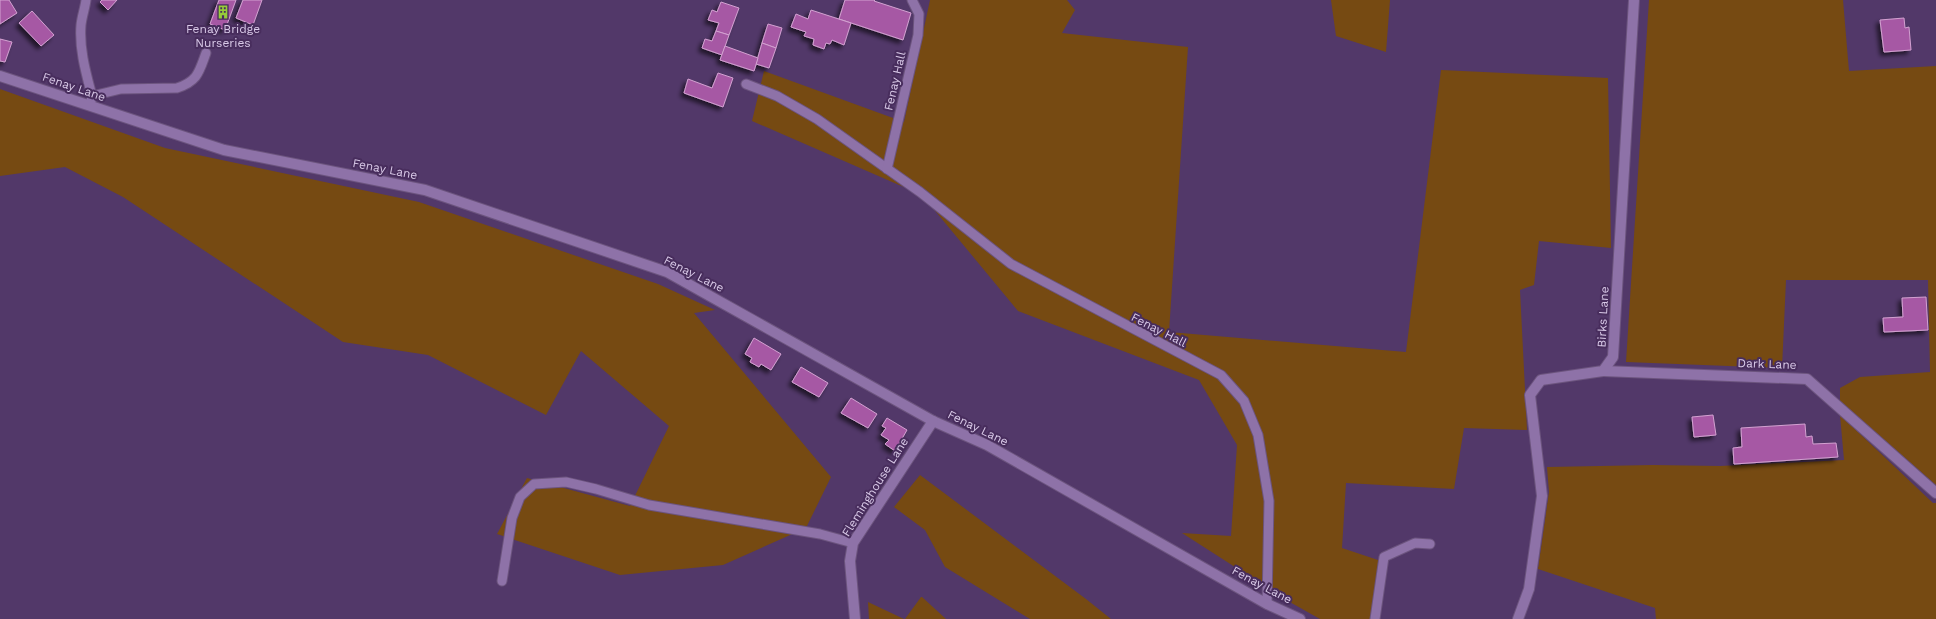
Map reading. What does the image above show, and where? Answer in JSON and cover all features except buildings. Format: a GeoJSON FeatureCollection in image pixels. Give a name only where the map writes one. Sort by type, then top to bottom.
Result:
{"type":"FeatureCollection","features":[{"type":"Feature","properties":{"kind":"street","name":"Birks Lane"},"geometry":{"type":"LineString","coordinates":[[1603,371],[1613,357],[1634,0]]}},
{"type":"Feature","properties":{"kind":"street","name":"Fenay Lane"},"geometry":{"type":"LineString","coordinates":[[0,76],[224,150],[425,190],[667,272],[932,421],[987,445],[1267,604],[1300,619]]}},
{"type":"Feature","properties":{"kind":"street","name":"Dark Lane"},"geometry":{"type":"LineString","coordinates":[[1603,371],[1807,379],[1936,493]]}},
{"type":"Feature","properties":{"kind":"street"},"geometry":{"type":"LineString","coordinates":[[1518,619],[1529,589],[1542,496],[1530,395],[1541,380],[1603,371]]}},
{"type":"Feature","properties":{"kind":"street","name":"Fleminghouse Lane"},"geometry":{"type":"LineString","coordinates":[[855,619],[850,561],[853,543],[932,421]]}},
{"type":"Feature","properties":{"kind":"lane"},"geometry":{"type":"LineString","coordinates":[[86,0],[81,24],[81,41],[82,55],[92,96],[89,106]]}},
{"type":"Feature","properties":{"kind":"lane","name":"Fenay Hall"},"geometry":{"type":"LineString","coordinates":[[887,169],[918,35],[919,14],[912,0]]}},
{"type":"Feature","properties":{"kind":"lane"},"geometry":{"type":"LineString","coordinates":[[92,96],[121,89],[177,88],[183,86],[198,75],[206,53]]}},
{"type":"Feature","properties":{"kind":"lane","name":"Fenay Hall"},"geometry":{"type":"LineString","coordinates":[[746,84],[777,96],[817,119],[887,169],[1011,264],[1221,376],[1244,401],[1258,435],[1269,501],[1267,604]]}},
{"type":"Feature","properties":{"kind":"lane"},"geometry":{"type":"LineString","coordinates":[[502,581],[512,518],[520,496],[534,484],[566,482],[596,489],[649,505],[820,534],[853,543]]}},
{"type":"Feature","properties":{"kind":"lane"},"geometry":{"type":"LineString","coordinates":[[1375,619],[1384,557],[1415,543],[1430,544]]}},
{"type":"Feature","properties":{"kind":"shaded area"},"geometry":{"type":"Polygon","coordinates":[[[930,0],[1067,0],[1075,10],[1062,33],[1188,47],[1169,332],[1406,352],[1441,70],[1608,78],[1611,248],[1539,241],[1534,285],[1520,290],[1527,430],[1464,428],[1454,489],[1346,483],[1342,548],[1381,561],[1375,619],[1320,619],[1288,601],[1182,533],[1231,536],[1237,445],[1199,380],[1018,311],[922,195],[752,121],[764,71],[904,122],[930,0]]]}},
{"type":"Feature","properties":{"kind":"shaded area"},"geometry":{"type":"Polygon","coordinates":[[[1331,0],[1390,0],[1386,52],[1336,36],[1331,0]]]}},
{"type":"Feature","properties":{"kind":"shaded area"},"geometry":{"type":"Polygon","coordinates":[[[1649,0],[1843,0],[1849,71],[1936,66],[1936,485],[1840,401],[1840,388],[1860,377],[1930,372],[1928,280],[1786,280],[1782,368],[1626,362],[1649,0]]]}},
{"type":"Feature","properties":{"kind":"shaded area"},"geometry":{"type":"Polygon","coordinates":[[[0,89],[165,148],[419,202],[658,284],[715,310],[694,313],[831,477],[806,528],[723,565],[620,575],[497,534],[527,478],[630,506],[669,426],[581,351],[546,415],[428,355],[343,342],[123,197],[65,167],[0,176],[0,89]]]}},
{"type":"Feature","properties":{"kind":"shaded area"},"geometry":{"type":"Polygon","coordinates":[[[1840,415],[1933,503],[1936,503],[1936,619],[1656,619],[1655,608],[1538,569],[1549,492],[1547,467],[1653,465],[1720,466],[1844,460],[1840,415]]]}},
{"type":"Feature","properties":{"kind":"shaded area"},"geometry":{"type":"Polygon","coordinates":[[[920,475],[1111,619],[1030,619],[945,567],[925,530],[894,507],[920,475]]]}},
{"type":"Feature","properties":{"kind":"shaded area"},"geometry":{"type":"Polygon","coordinates":[[[922,597],[946,619],[905,619],[922,597]]]}},
{"type":"Feature","properties":{"kind":"shaded area"},"geometry":{"type":"Polygon","coordinates":[[[868,602],[904,619],[869,619],[868,602]]]}},
{"type":"Feature","properties":{"kind":"place","name":"Fenay Bridge Nurseries"},"geometry":{"type":"Point","coordinates":[223,12]}}]}
